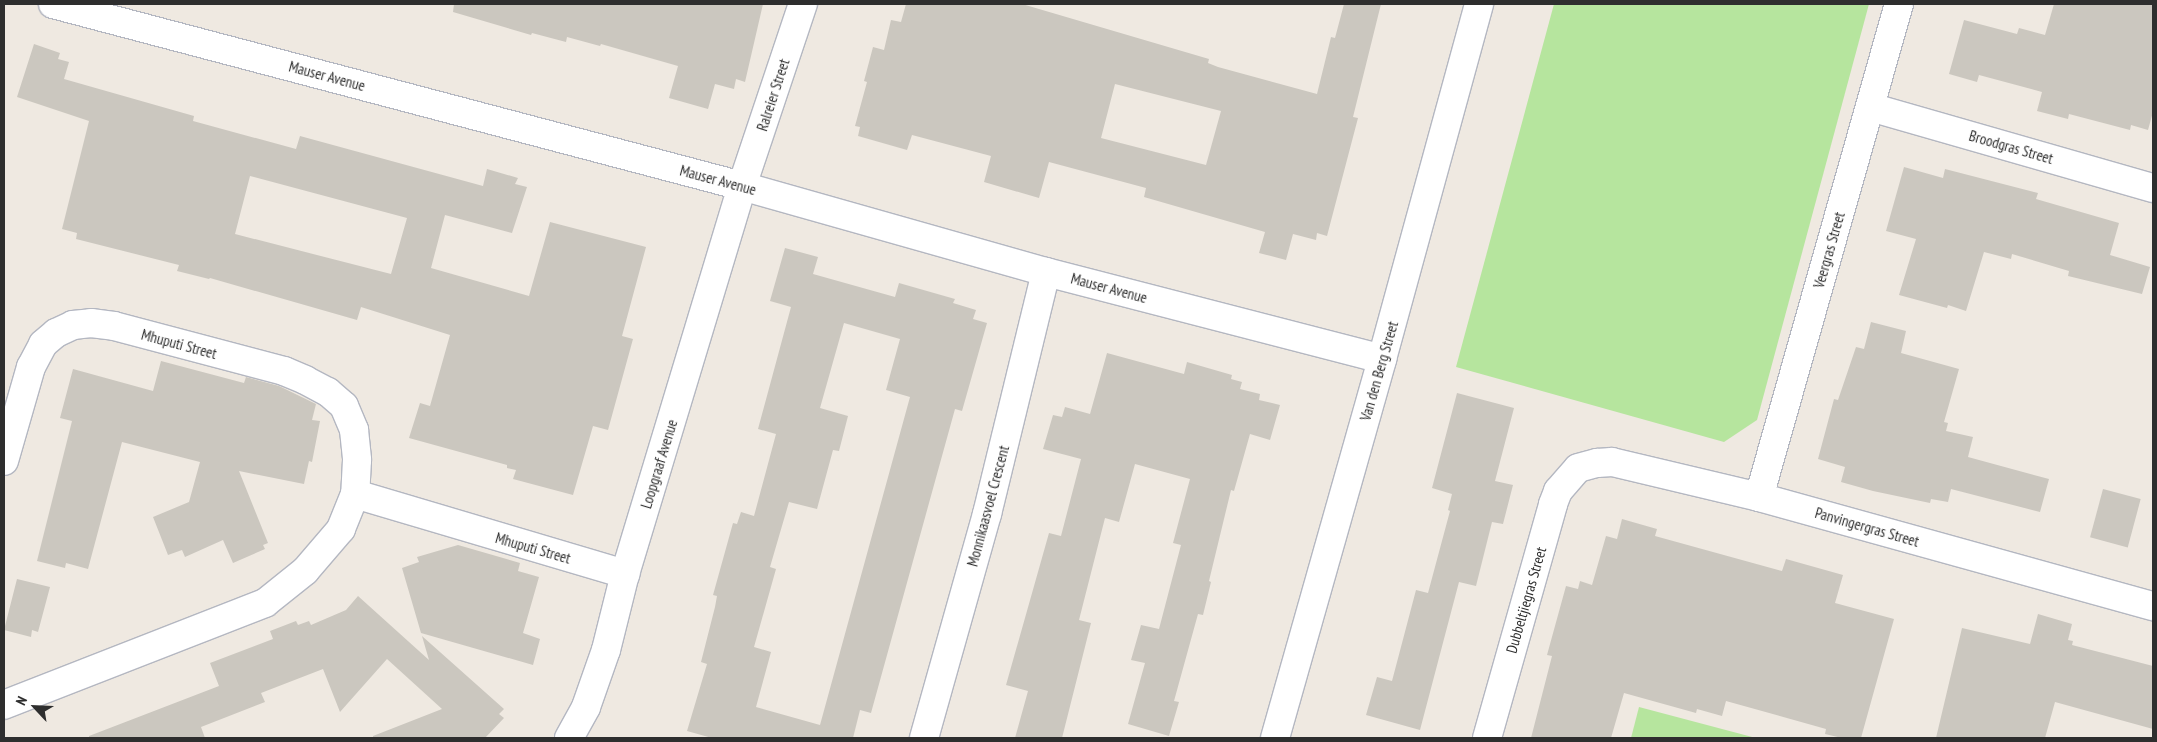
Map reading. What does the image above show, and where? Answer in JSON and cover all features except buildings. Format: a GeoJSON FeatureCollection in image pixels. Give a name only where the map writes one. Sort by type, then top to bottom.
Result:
{"type":"FeatureCollection","features":[{"type":"Feature","properties":{"kind":"street","name":"Mauser Avenue"},"geometry":{"type":"LineString","coordinates":[[54,4],[742,186],[1046,272],[1382,359]]}},
{"type":"Feature","properties":{"kind":"street","name":"Ralreier Street"},"geometry":{"type":"LineString","coordinates":[[742,186],[803,4]]}},
{"type":"Feature","properties":{"kind":"street","name":"Van den Berg Street"},"geometry":{"type":"LineString","coordinates":[[1275,738],[1382,359],[1479,4]]}},
{"type":"Feature","properties":{"kind":"street","name":"Veergras Street"},"geometry":{"type":"LineString","coordinates":[[1760,497],[1899,4]]}},
{"type":"Feature","properties":{"kind":"street","name":"Broodgras Street"},"geometry":{"type":"LineString","coordinates":[[1870,107],[2153,188]]}},
{"type":"Feature","properties":{"kind":"street","name":"Loopgraaf Avenue"},"geometry":{"type":"LineString","coordinates":[[568,738],[586,707],[606,650],[625,574],[742,186]]}},
{"type":"Feature","properties":{"kind":"street","name":"Monnikaasvoel Crescent"},"geometry":{"type":"LineString","coordinates":[[924,738],[987,514],[1046,272]]}},
{"type":"Feature","properties":{"kind":"street","name":"Mhuputi Street"},"geometry":{"type":"LineString","coordinates":[[4,461],[31,367],[43,344],[56,333],[73,325],[92,324],[114,326],[284,371],[328,392],[344,406],[354,430],[357,460],[355,494],[341,529],[306,571],[265,603],[4,704]]}},
{"type":"Feature","properties":{"kind":"street","name":"Panvingergras Street"},"geometry":{"type":"LineString","coordinates":[[1578,468],[1597,463],[1612,462],[1760,497],[2153,606]]}},
{"type":"Feature","properties":{"kind":"street","name":"Dubbeltjiegras Street"},"geometry":{"type":"LineString","coordinates":[[1487,738],[1553,504],[1558,491],[1578,468]]}},
{"type":"Feature","properties":{"kind":"street","name":"Mhuputi Street"},"geometry":{"type":"LineString","coordinates":[[355,494],[625,574]]}},
{"type":"Feature","properties":{"kind":"green space"},"geometry":{"type":"Polygon","coordinates":[[[1554,4],[1869,4],[1757,420],[1724,442],[1456,367],[1554,4]]]}},
{"type":"Feature","properties":{"kind":"green space"},"geometry":{"type":"Polygon","coordinates":[[[1639,707],[1756,738],[1631,738],[1639,707]]]}}]}
